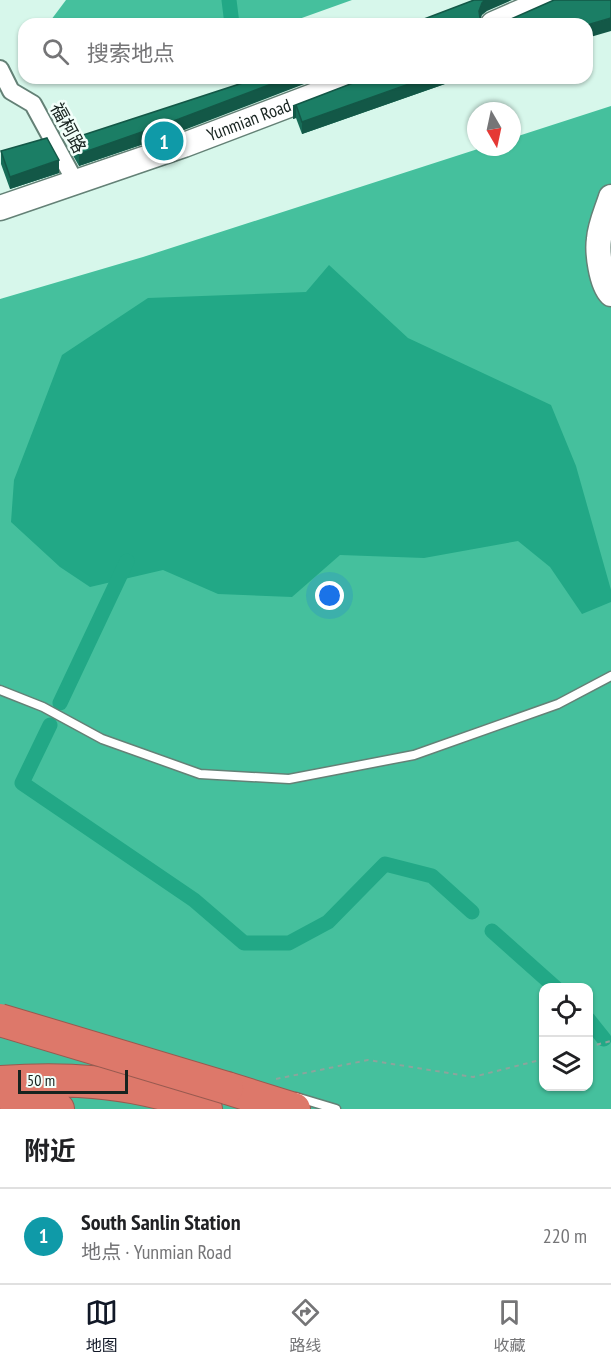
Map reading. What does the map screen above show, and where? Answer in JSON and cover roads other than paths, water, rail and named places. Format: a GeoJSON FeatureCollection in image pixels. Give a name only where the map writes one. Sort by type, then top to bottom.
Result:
{"type":"FeatureCollection","features":[{"type":"Feature","properties":{"kind":"highway"},"geometry":{"type":"LineString","coordinates":[[0,1020],[217,1098]]}},
{"type":"Feature","properties":{"kind":"highway"},"geometry":{"type":"LineString","coordinates":[[0,1082],[49,1080],[107,1084],[157,1093],[289,1101]]}},
{"type":"Feature","properties":{"kind":"highway"},"geometry":{"type":"LineString","coordinates":[[0,1092],[58,1109]]}},
{"type":"Feature","properties":{"kind":"street"},"geometry":{"type":"LineString","coordinates":[[507,18],[548,0]]}},
{"type":"Feature","properties":{"kind":"street","name":"福柯路"},"geometry":{"type":"LineString","coordinates":[[0,69],[10,91],[33,104],[76,183]]}},
{"type":"Feature","properties":{"kind":"street","name":"Yunmian Road"},"geometry":{"type":"LineString","coordinates":[[0,208],[76,183],[344,84]]}},
{"type":"Feature","properties":{"kind":"street"},"geometry":{"type":"LineString","coordinates":[[611,197],[598,237],[600,264],[607,290],[611,294]]}},
{"type":"Feature","properties":{"kind":"lane"},"geometry":{"type":"LineString","coordinates":[[0,690],[43,707],[102,739],[200,774],[289,779],[414,755],[558,704],[611,676]]}},
{"type":"Feature","properties":{"kind":"lane"},"geometry":{"type":"LineString","coordinates":[[289,1101],[336,1109]]}},
{"type":"Feature","properties":{"kind":"waterway"},"geometry":{"type":"LineString","coordinates":[[229,0],[231,18]]}},
{"type":"Feature","properties":{"kind":"waterway"},"geometry":{"type":"LineString","coordinates":[[60,703],[127,561]]}},
{"type":"Feature","properties":{"kind":"waterway"},"geometry":{"type":"LineString","coordinates":[[50,725],[22,783],[194,900],[244,943],[289,943],[328,922],[385,864],[432,876],[472,912]]}},
{"type":"Feature","properties":{"kind":"waterway"},"geometry":{"type":"LineString","coordinates":[[492,931],[550,983]]}},
{"type":"Feature","properties":{"kind":"waterway"},"geometry":{"type":"LineString","coordinates":[[593,1025],[604,1039]]}},
{"type":"Feature","properties":{"kind":"place","name":"South Sanlin Station"},"geometry":{"type":"Point","coordinates":[164,141]}}]}
